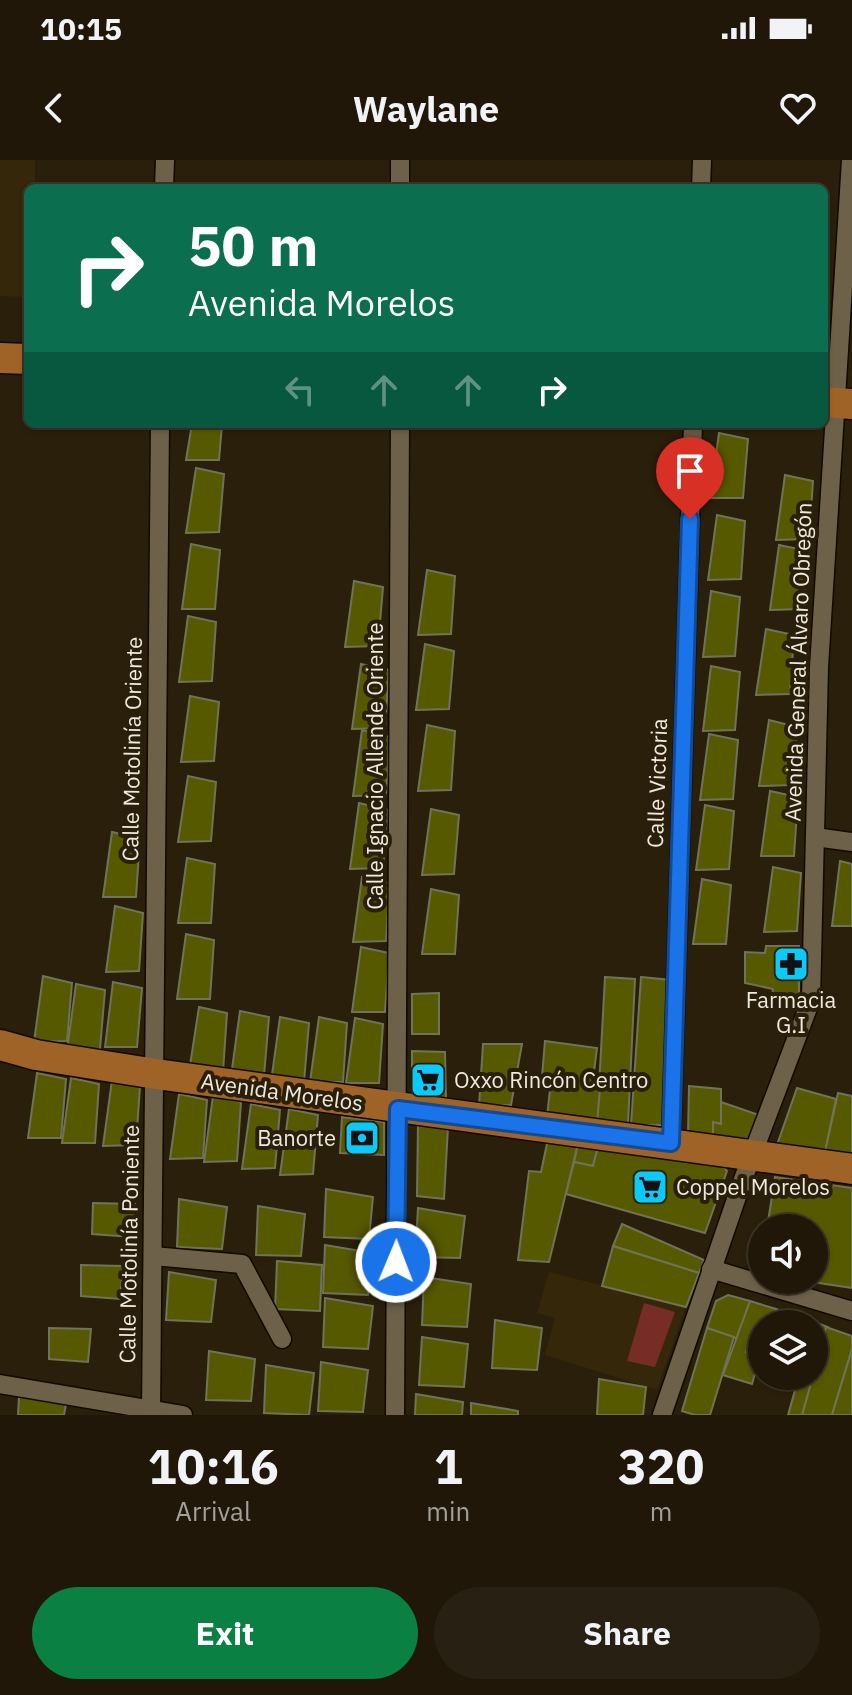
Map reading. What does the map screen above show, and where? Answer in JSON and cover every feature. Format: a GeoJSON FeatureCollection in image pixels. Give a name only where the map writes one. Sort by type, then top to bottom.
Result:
{"type":"FeatureCollection","features":[{"type":"Feature","properties":{"kind":"main road"},"geometry":{"type":"LineString","coordinates":[[0,358],[24,359]]}},
{"type":"Feature","properties":{"kind":"main road","name":"Avenida Morelos"},"geometry":{"type":"LineString","coordinates":[[0,1045],[36,1055],[156,1074],[852,1169]]}},
{"type":"Feature","properties":{"kind":"street"},"geometry":{"type":"LineString","coordinates":[[164,184],[165,160]]}},
{"type":"Feature","properties":{"kind":"street"},"geometry":{"type":"LineString","coordinates":[[400,160],[400,184]]}},
{"type":"Feature","properties":{"kind":"street"},"geometry":{"type":"LineString","coordinates":[[701,184],[702,160]]}},
{"type":"Feature","properties":{"kind":"street","name":"Avenida General Álvaro Obregón"},"geometry":{"type":"LineString","coordinates":[[662,1415],[711,1269],[811,1000],[819,667],[851,160]]}},
{"type":"Feature","properties":{"kind":"street","name":"Calle Motolinía Oriente"},"geometry":{"type":"LineString","coordinates":[[156,1074],[160,428]]}},
{"type":"Feature","properties":{"kind":"street","name":"Calle Ignacio Allende Oriente"},"geometry":{"type":"LineString","coordinates":[[395,1415],[400,428]]}},
{"type":"Feature","properties":{"kind":"street","name":"Calle Victoria"},"geometry":{"type":"LineString","coordinates":[[671,1143],[693,428]]}},
{"type":"Feature","properties":{"kind":"street"},"geometry":{"type":"LineString","coordinates":[[815,837],[852,842]]}},
{"type":"Feature","properties":{"kind":"street","name":"Calle Motolinía Poniente"},"geometry":{"type":"LineString","coordinates":[[151,1412],[156,1074]]}},
{"type":"Feature","properties":{"kind":"street"},"geometry":{"type":"LineString","coordinates":[[153,1256],[242,1264],[282,1339]]}},
{"type":"Feature","properties":{"kind":"street"},"geometry":{"type":"LineString","coordinates":[[711,1269],[852,1311]]}},
{"type":"Feature","properties":{"kind":"street"},"geometry":{"type":"LineString","coordinates":[[0,1384],[183,1415]]}},
{"type":"Feature","properties":{"kind":"shaded area"},"geometry":{"type":"Polygon","coordinates":[[[0,160],[35,160],[35,184],[24,184],[24,297],[0,296],[0,160]]]}},
{"type":"Feature","properties":{"kind":"shaded area"},"geometry":{"type":"Polygon","coordinates":[[[549,1272],[686,1307],[657,1390],[545,1355],[555,1318],[537,1313],[549,1272]]]}},
{"type":"Feature","properties":{"kind":"shaded area"},"geometry":{"type":"Polygon","coordinates":[[[644,1303],[675,1312],[655,1367],[627,1361],[644,1303]]]}},
{"type":"Feature","properties":{"kind":"building"},"geometry":{"type":"Polygon","coordinates":[[[191,428],[222,428],[219,460],[186,460],[191,428]]]}},
{"type":"Feature","properties":{"kind":"building"},"geometry":{"type":"Polygon","coordinates":[[[719,433],[748,439],[743,498],[710,498],[719,433]]]}},
{"type":"Feature","properties":{"kind":"building"},"geometry":{"type":"Polygon","coordinates":[[[196,468],[224,474],[219,532],[186,533],[196,468]]]}},
{"type":"Feature","properties":{"kind":"building"},"geometry":{"type":"Polygon","coordinates":[[[785,475],[813,481],[809,539],[776,540],[785,475]]]}},
{"type":"Feature","properties":{"kind":"building"},"geometry":{"type":"Polygon","coordinates":[[[717,515],[745,521],[741,579],[708,580],[717,515]]]}},
{"type":"Feature","properties":{"kind":"building"},"geometry":{"type":"Polygon","coordinates":[[[191,544],[220,550],[215,609],[182,609],[191,544]]]}},
{"type":"Feature","properties":{"kind":"building"},"geometry":{"type":"Polygon","coordinates":[[[779,545],[808,551],[803,609],[770,610],[779,545]]]}},
{"type":"Feature","properties":{"kind":"building"},"geometry":{"type":"Polygon","coordinates":[[[427,570],[455,576],[451,634],[418,635],[427,570]]]}},
{"type":"Feature","properties":{"kind":"building"},"geometry":{"type":"Polygon","coordinates":[[[354,581],[383,587],[378,646],[345,647],[354,581]]]}},
{"type":"Feature","properties":{"kind":"building"},"geometry":{"type":"Polygon","coordinates":[[[711,591],[740,597],[735,656],[703,657],[711,591]]]}},
{"type":"Feature","properties":{"kind":"building"},"geometry":{"type":"Polygon","coordinates":[[[188,616],[216,622],[212,681],[179,682],[188,616]]]}},
{"type":"Feature","properties":{"kind":"building"},"geometry":{"type":"Polygon","coordinates":[[[766,629],[794,635],[790,694],[756,695],[766,629]]]}},
{"type":"Feature","properties":{"kind":"building"},"geometry":{"type":"Polygon","coordinates":[[[425,644],[454,651],[449,709],[416,710],[425,644]]]}},
{"type":"Feature","properties":{"kind":"building"},"geometry":{"type":"Polygon","coordinates":[[[361,664],[389,670],[385,728],[352,729],[361,664]]]}},
{"type":"Feature","properties":{"kind":"building"},"geometry":{"type":"Polygon","coordinates":[[[711,666],[740,672],[735,730],[703,731],[711,666]]]}},
{"type":"Feature","properties":{"kind":"building"},"geometry":{"type":"Polygon","coordinates":[[[190,696],[219,702],[214,761],[181,762],[190,696]]]}},
{"type":"Feature","properties":{"kind":"building"},"geometry":{"type":"Polygon","coordinates":[[[769,720],[797,727],[793,785],[759,786],[769,720]]]}},
{"type":"Feature","properties":{"kind":"building"},"geometry":{"type":"Polygon","coordinates":[[[427,725],[455,731],[451,790],[418,791],[427,725]]]}},
{"type":"Feature","properties":{"kind":"building"},"geometry":{"type":"Polygon","coordinates":[[[362,730],[390,737],[386,795],[353,796],[362,730]]]}},
{"type":"Feature","properties":{"kind":"building"},"geometry":{"type":"Polygon","coordinates":[[[709,734],[738,740],[733,799],[700,800],[709,734]]]}},
{"type":"Feature","properties":{"kind":"building"},"geometry":{"type":"Polygon","coordinates":[[[188,776],[216,782],[211,841],[178,842],[188,776]]]}},
{"type":"Feature","properties":{"kind":"building"},"geometry":{"type":"Polygon","coordinates":[[[770,791],[798,797],[794,856],[761,856],[770,791]]]}},
{"type":"Feature","properties":{"kind":"building"},"geometry":{"type":"Polygon","coordinates":[[[359,803],[388,810],[383,868],[350,869],[359,803]]]}},
{"type":"Feature","properties":{"kind":"building"},"geometry":{"type":"Polygon","coordinates":[[[705,805],[734,811],[729,869],[696,870],[705,805]]]}},
{"type":"Feature","properties":{"kind":"building"},"geometry":{"type":"Polygon","coordinates":[[[431,809],[459,815],[454,874],[422,875],[431,809]]]}},
{"type":"Feature","properties":{"kind":"building"},"geometry":{"type":"Polygon","coordinates":[[[112,832],[140,838],[136,897],[103,897],[112,832]]]}},
{"type":"Feature","properties":{"kind":"building"},"geometry":{"type":"Polygon","coordinates":[[[187,858],[215,864],[211,923],[178,923],[187,858]]]}},
{"type":"Feature","properties":{"kind":"building"},"geometry":{"type":"Polygon","coordinates":[[[840,861],[852,864],[852,926],[832,926],[840,861]]]}},
{"type":"Feature","properties":{"kind":"building"},"geometry":{"type":"Polygon","coordinates":[[[773,867],[801,873],[797,931],[764,932],[773,867]]]}},
{"type":"Feature","properties":{"kind":"building"},"geometry":{"type":"Polygon","coordinates":[[[362,877],[390,883],[386,941],[353,942],[362,877]]]}},
{"type":"Feature","properties":{"kind":"building"},"geometry":{"type":"Polygon","coordinates":[[[702,879],[731,885],[726,944],[693,944],[702,879]]]}},
{"type":"Feature","properties":{"kind":"building"},"geometry":{"type":"Polygon","coordinates":[[[431,889],[459,895],[455,954],[422,954],[431,889]]]}},
{"type":"Feature","properties":{"kind":"building"},"geometry":{"type":"Polygon","coordinates":[[[115,906],[143,913],[139,971],[106,972],[115,906]]]}},
{"type":"Feature","properties":{"kind":"building"},"geometry":{"type":"Polygon","coordinates":[[[186,934],[214,940],[210,999],[177,999],[186,934]]]}},
{"type":"Feature","properties":{"kind":"building"},"geometry":{"type":"Polygon","coordinates":[[[766,946],[799,946],[799,1001],[772,997],[773,989],[745,983],[745,952],[765,953],[766,946]]]}},
{"type":"Feature","properties":{"kind":"building"},"geometry":{"type":"Polygon","coordinates":[[[361,947],[389,953],[385,1012],[352,1012],[361,947]]]}},
{"type":"Feature","properties":{"kind":"building"},"geometry":{"type":"Polygon","coordinates":[[[43,976],[72,983],[67,1041],[34,1042],[43,976]]]}},
{"type":"Feature","properties":{"kind":"building"},"geometry":{"type":"Polygon","coordinates":[[[605,977],[635,979],[628,1124],[597,1123],[605,977]]]}},
{"type":"Feature","properties":{"kind":"building"},"geometry":{"type":"Polygon","coordinates":[[[641,977],[671,980],[664,1125],[631,1125],[641,977]]]}},
{"type":"Feature","properties":{"kind":"building"},"geometry":{"type":"Polygon","coordinates":[[[113,982],[142,988],[137,1047],[105,1047],[113,982]]]}},
{"type":"Feature","properties":{"kind":"building"},"geometry":{"type":"Polygon","coordinates":[[[76,984],[105,990],[100,1049],[67,1050],[76,984]]]}},
{"type":"Feature","properties":{"kind":"building"},"geometry":{"type":"Polygon","coordinates":[[[439,993],[439,1034],[412,1034],[412,994],[439,993]]]}},
{"type":"Feature","properties":{"kind":"building"},"geometry":{"type":"Polygon","coordinates":[[[199,1007],[227,1013],[223,1072],[189,1072],[199,1007]]]}},
{"type":"Feature","properties":{"kind":"building"},"geometry":{"type":"Polygon","coordinates":[[[240,1011],[269,1017],[264,1076],[231,1076],[240,1011]]]}},
{"type":"Feature","properties":{"kind":"building"},"geometry":{"type":"Polygon","coordinates":[[[280,1017],[309,1023],[304,1082],[271,1082],[280,1017]]]}},
{"type":"Feature","properties":{"kind":"building"},"geometry":{"type":"Polygon","coordinates":[[[319,1017],[347,1023],[343,1082],[310,1082],[319,1017]]]}},
{"type":"Feature","properties":{"kind":"building"},"geometry":{"type":"Polygon","coordinates":[[[355,1018],[383,1024],[379,1083],[346,1083],[355,1018]]]}},
{"type":"Feature","properties":{"kind":"building"},"geometry":{"type":"Polygon","coordinates":[[[545,1041],[597,1048],[592,1088],[600,1088],[597,1123],[547,1117],[550,1089],[541,1088],[545,1041]]]}},
{"type":"Feature","properties":{"kind":"building"},"geometry":{"type":"Polygon","coordinates":[[[483,1044],[522,1044],[511,1105],[479,1106],[483,1044]]]}},
{"type":"Feature","properties":{"kind":"building"},"geometry":{"type":"Polygon","coordinates":[[[412,1051],[445,1052],[446,1100],[412,1095],[412,1051]]]}},
{"type":"Feature","properties":{"kind":"building"},"geometry":{"type":"Polygon","coordinates":[[[37,1073],[66,1079],[61,1138],[28,1138],[37,1073]]]}},
{"type":"Feature","properties":{"kind":"building"},"geometry":{"type":"Polygon","coordinates":[[[71,1078],[99,1084],[95,1143],[62,1143],[71,1078]]]}},
{"type":"Feature","properties":{"kind":"building"},"geometry":{"type":"Polygon","coordinates":[[[112,1080],[140,1086],[136,1145],[103,1146],[112,1080]]]}},
{"type":"Feature","properties":{"kind":"building"},"geometry":{"type":"Polygon","coordinates":[[[689,1086],[721,1089],[721,1124],[713,1122],[713,1138],[688,1135],[689,1086]]]}},
{"type":"Feature","properties":{"kind":"building"},"geometry":{"type":"Polygon","coordinates":[[[797,1088],[836,1099],[825,1152],[777,1145],[797,1088]]]}},
{"type":"Feature","properties":{"kind":"building"},"geometry":{"type":"Polygon","coordinates":[[[838,1093],[852,1096],[852,1156],[825,1152],[838,1093]]]}},
{"type":"Feature","properties":{"kind":"building"},"geometry":{"type":"Polygon","coordinates":[[[179,1094],[207,1100],[203,1158],[170,1159],[179,1094]]]}},
{"type":"Feature","properties":{"kind":"building"},"geometry":{"type":"Polygon","coordinates":[[[213,1096],[241,1102],[237,1161],[204,1162],[213,1096]]]}},
{"type":"Feature","properties":{"kind":"building"},"geometry":{"type":"Polygon","coordinates":[[[721,1102],[759,1115],[749,1143],[713,1138],[713,1122],[721,1124],[721,1102]]]}},
{"type":"Feature","properties":{"kind":"building"},"geometry":{"type":"Polygon","coordinates":[[[251,1104],[280,1110],[275,1168],[242,1169],[251,1104]]]}},
{"type":"Feature","properties":{"kind":"building"},"geometry":{"type":"Polygon","coordinates":[[[289,1109],[318,1115],[313,1174],[280,1175],[289,1109]]]}},
{"type":"Feature","properties":{"kind":"building","name":"Banorte"},"geometry":{"type":"Polygon","coordinates":[[[342,1117],[384,1122],[384,1155],[340,1153],[342,1117]]]}},
{"type":"Feature","properties":{"kind":"building"},"geometry":{"type":"Polygon","coordinates":[[[418,1123],[448,1127],[444,1199],[417,1196],[418,1123]]]}},
{"type":"Feature","properties":{"kind":"building"},"geometry":{"type":"Polygon","coordinates":[[[548,1139],[578,1144],[549,1262],[518,1260],[529,1171],[541,1172],[548,1139]]]}},
{"type":"Feature","properties":{"kind":"building"},"geometry":{"type":"Polygon","coordinates":[[[578,1144],[598,1147],[593,1166],[574,1162],[578,1144]]]}},
{"type":"Feature","properties":{"kind":"building"},"geometry":{"type":"Polygon","coordinates":[[[598,1147],[719,1162],[727,1171],[705,1233],[566,1194],[574,1162],[593,1166],[598,1147]]]}},
{"type":"Feature","properties":{"kind":"building"},"geometry":{"type":"Polygon","coordinates":[[[775,1177],[852,1188],[852,1288],[828,1284],[828,1214],[769,1214],[775,1177]]]}},
{"type":"Feature","properties":{"kind":"building"},"geometry":{"type":"Polygon","coordinates":[[[326,1189],[373,1197],[369,1239],[324,1237],[326,1189]]]}},
{"type":"Feature","properties":{"kind":"building"},"geometry":{"type":"Polygon","coordinates":[[[179,1199],[227,1207],[222,1249],[177,1247],[179,1199]]]}},
{"type":"Feature","properties":{"kind":"building"},"geometry":{"type":"Polygon","coordinates":[[[93,1203],[135,1204],[132,1237],[92,1234],[93,1203]]]}},
{"type":"Feature","properties":{"kind":"building"},"geometry":{"type":"Polygon","coordinates":[[[258,1206],[305,1214],[301,1256],[256,1255],[258,1206]]]}},
{"type":"Feature","properties":{"kind":"building"},"geometry":{"type":"Polygon","coordinates":[[[418,1208],[465,1216],[460,1258],[415,1257],[418,1208]]]}},
{"type":"Feature","properties":{"kind":"building"},"geometry":{"type":"Polygon","coordinates":[[[622,1224],[704,1260],[699,1273],[613,1246],[622,1224]]]}},
{"type":"Feature","properties":{"kind":"building"},"geometry":{"type":"Polygon","coordinates":[[[325,1245],[373,1253],[368,1295],[323,1293],[325,1245]]]}},
{"type":"Feature","properties":{"kind":"building"},"geometry":{"type":"Polygon","coordinates":[[[613,1246],[699,1273],[686,1307],[602,1286],[613,1246]]]}},
{"type":"Feature","properties":{"kind":"building"},"geometry":{"type":"Polygon","coordinates":[[[277,1261],[322,1265],[320,1311],[275,1309],[277,1261]]]}},
{"type":"Feature","properties":{"kind":"building"},"geometry":{"type":"Polygon","coordinates":[[[81,1265],[123,1266],[120,1299],[81,1296],[81,1265]]]}},
{"type":"Feature","properties":{"kind":"building"},"geometry":{"type":"Polygon","coordinates":[[[169,1272],[216,1280],[211,1322],[166,1320],[169,1272]]]}},
{"type":"Feature","properties":{"kind":"building"},"geometry":{"type":"Polygon","coordinates":[[[424,1277],[471,1284],[467,1327],[422,1325],[424,1277]]]}},
{"type":"Feature","properties":{"kind":"building"},"geometry":{"type":"Polygon","coordinates":[[[728,1295],[750,1301],[738,1339],[707,1328],[716,1301],[728,1295]]]}},
{"type":"Feature","properties":{"kind":"building"},"geometry":{"type":"Polygon","coordinates":[[[325,1298],[373,1306],[368,1349],[323,1347],[325,1298]]]}},
{"type":"Feature","properties":{"kind":"building"},"geometry":{"type":"Polygon","coordinates":[[[750,1301],[776,1309],[748,1310],[748,1383],[723,1375],[750,1301]]]}},
{"type":"Feature","properties":{"kind":"building"},"geometry":{"type":"Polygon","coordinates":[[[495,1320],[542,1328],[537,1370],[492,1368],[495,1320]]]}},
{"type":"Feature","properties":{"kind":"building"},"geometry":{"type":"Polygon","coordinates":[[[49,1328],[91,1329],[88,1362],[49,1359],[49,1328]]]}},
{"type":"Feature","properties":{"kind":"building"},"geometry":{"type":"Polygon","coordinates":[[[707,1328],[734,1337],[710,1415],[695,1415],[682,1411],[707,1328]]]}},
{"type":"Feature","properties":{"kind":"building"},"geometry":{"type":"Polygon","coordinates":[[[828,1328],[852,1336],[852,1349],[832,1415],[802,1415],[809,1390],[828,1390],[828,1328]]]}},
{"type":"Feature","properties":{"kind":"building"},"geometry":{"type":"Polygon","coordinates":[[[422,1337],[468,1344],[464,1387],[419,1385],[422,1337]]]}},
{"type":"Feature","properties":{"kind":"building"},"geometry":{"type":"Polygon","coordinates":[[[852,1349],[852,1415],[832,1415],[852,1349]]]}},
{"type":"Feature","properties":{"kind":"building"},"geometry":{"type":"Polygon","coordinates":[[[209,1351],[255,1359],[251,1401],[206,1400],[209,1351]]]}},
{"type":"Feature","properties":{"kind":"building"},"geometry":{"type":"Polygon","coordinates":[[[321,1362],[368,1370],[363,1412],[318,1411],[321,1362]]]}},
{"type":"Feature","properties":{"kind":"building"},"geometry":{"type":"Polygon","coordinates":[[[266,1365],[314,1373],[309,1415],[264,1413],[266,1365]]]}},
{"type":"Feature","properties":{"kind":"building"},"geometry":{"type":"Polygon","coordinates":[[[599,1379],[646,1387],[643,1415],[597,1415],[599,1379]]]}},
{"type":"Feature","properties":{"kind":"building"},"geometry":{"type":"Polygon","coordinates":[[[795,1390],[809,1390],[802,1415],[788,1415],[795,1390]]]}},
{"type":"Feature","properties":{"kind":"building"},"geometry":{"type":"Polygon","coordinates":[[[416,1394],[463,1402],[462,1415],[415,1415],[416,1394]]]}},
{"type":"Feature","properties":{"kind":"building"},"geometry":{"type":"Polygon","coordinates":[[[19,1396],[66,1404],[64,1415],[18,1415],[19,1396]]]}},
{"type":"Feature","properties":{"kind":"building"},"geometry":{"type":"Polygon","coordinates":[[[471,1403],[518,1411],[518,1415],[471,1415],[471,1403]]]}},
{"type":"Feature","properties":{"kind":"place","name":"Farmacia G.I"},"geometry":{"type":"Point","coordinates":[791,964]}},
{"type":"Feature","properties":{"kind":"place","name":"Oxxo Rincón Centro"},"geometry":{"type":"Point","coordinates":[428,1080]}},
{"type":"Feature","properties":{"kind":"place","name":"Banorte"},"geometry":{"type":"Point","coordinates":[362,1138]}},
{"type":"Feature","properties":{"kind":"place","name":"Coppel Morelos"},"geometry":{"type":"Point","coordinates":[650,1187]}},
{"type":"Feature","properties":{"kind":"route"},"geometry":{"type":"LineString","coordinates":[[396,1262],[398,1109],[671,1143],[690,519]]}}]}
